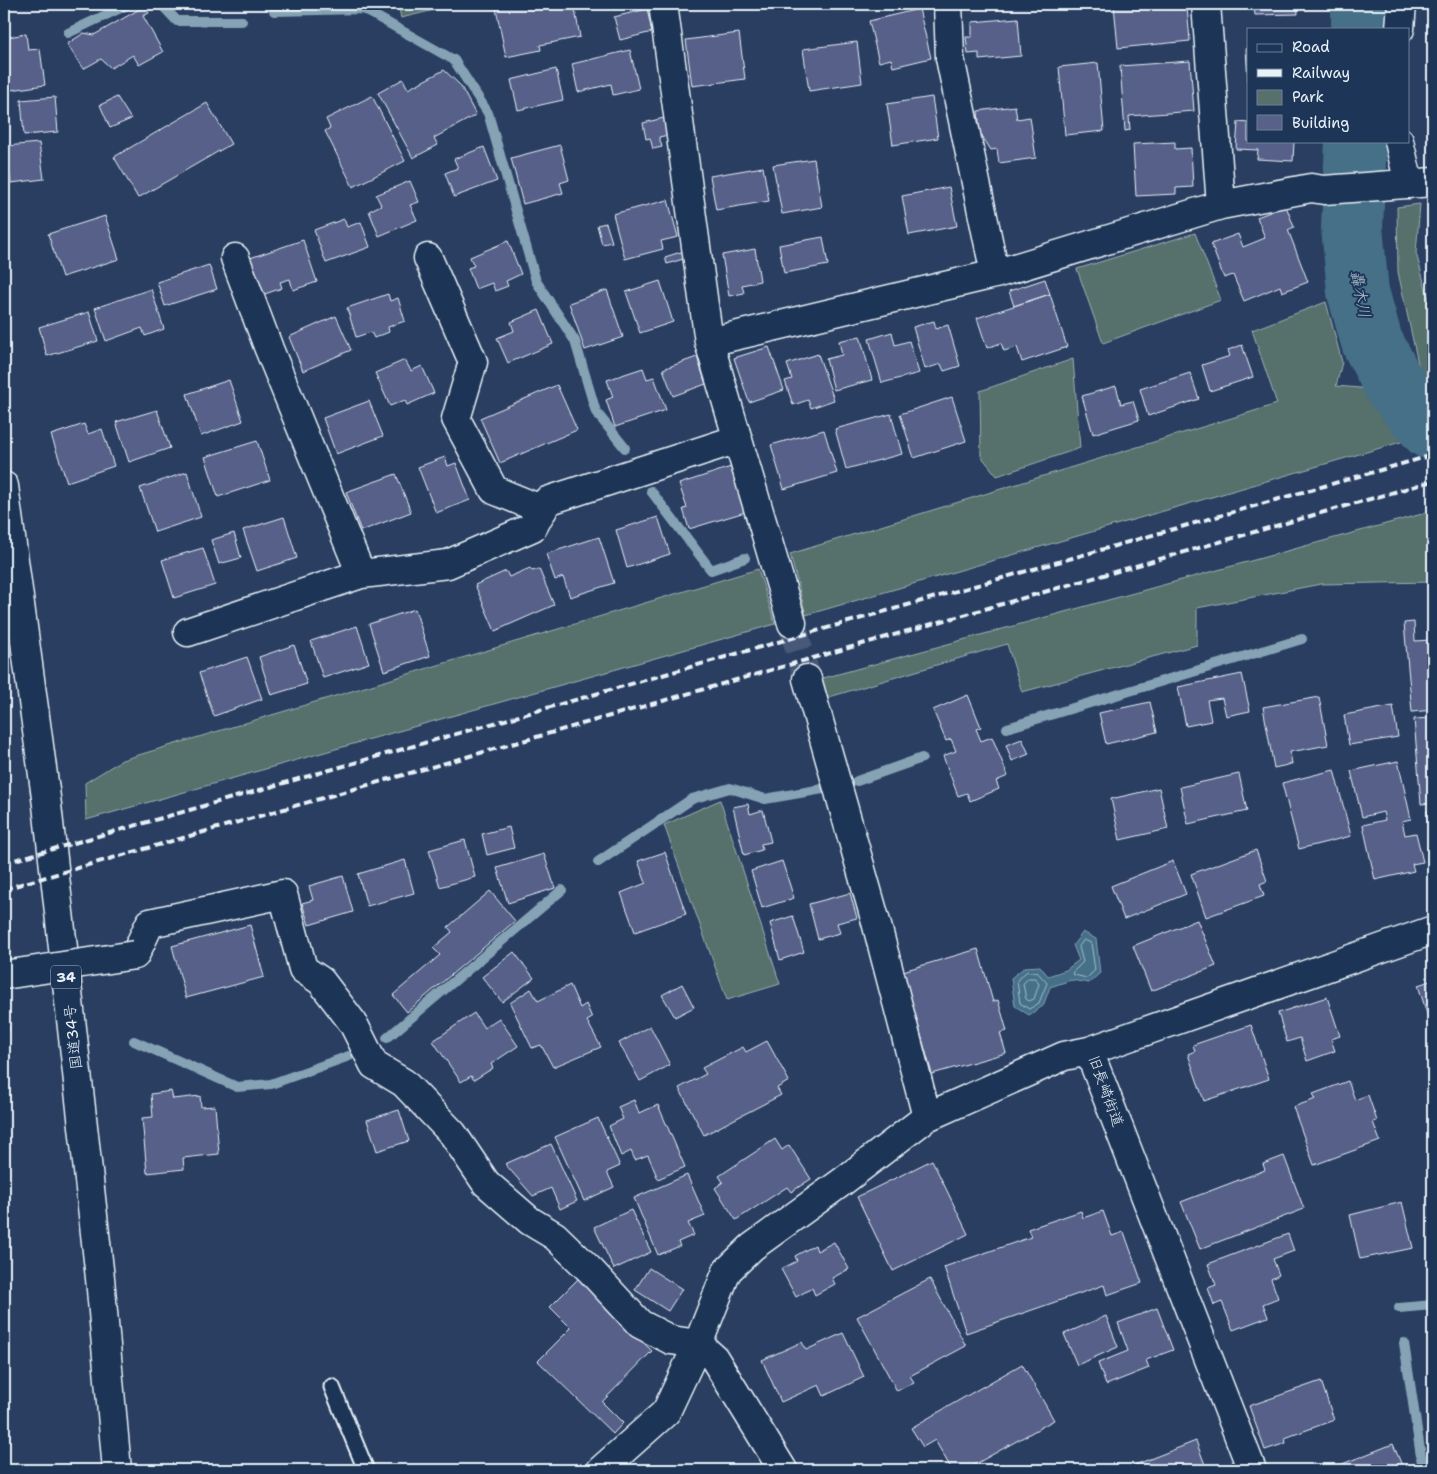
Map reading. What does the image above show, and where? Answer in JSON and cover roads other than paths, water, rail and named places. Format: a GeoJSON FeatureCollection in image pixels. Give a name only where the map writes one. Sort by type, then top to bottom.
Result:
{"type":"FeatureCollection","features":[{"type":"Feature","properties":{"kind":"main road"},"geometry":{"type":"LineString","coordinates":[[663,4],[709,342],[792,623]]}},
{"type":"Feature","properties":{"kind":"main road"},"geometry":{"type":"LineString","coordinates":[[948,4],[950,58],[995,274]]}},
{"type":"Feature","properties":{"kind":"main road"},"geometry":{"type":"LineString","coordinates":[[1206,4],[1221,204]]}},
{"type":"Feature","properties":{"kind":"main road"},"geometry":{"type":"LineString","coordinates":[[1400,28],[1402,4]]}},
{"type":"Feature","properties":{"kind":"main road"},"geometry":{"type":"LineString","coordinates":[[709,342],[995,274],[1221,204],[1311,188],[1324,190],[1421,183],[1400,142]]}},
{"type":"Feature","properties":{"kind":"main road"},"geometry":{"type":"LineString","coordinates":[[235,258],[269,349],[361,574]]}},
{"type":"Feature","properties":{"kind":"main road"},"geometry":{"type":"LineString","coordinates":[[428,258],[473,362],[456,418],[494,490],[543,510]]}},
{"type":"Feature","properties":{"kind":"main road"},"geometry":{"type":"LineString","coordinates":[[188,632],[361,574],[448,564],[533,527],[548,501],[738,439]]}},
{"type":"Feature","properties":{"kind":"main road","name":"国道34号"},"geometry":{"type":"LineString","coordinates":[[4,486],[47,805],[100,1278],[117,1470]]}},
{"type":"Feature","properties":{"kind":"main road"},"geometry":{"type":"LineString","coordinates":[[807,679],[876,922],[927,1117]]}},
{"type":"Feature","properties":{"kind":"main road"},"geometry":{"type":"LineString","coordinates":[[4,974],[135,955],[150,923],[283,894],[303,969],[321,981],[353,1023],[374,1065],[404,1083],[453,1134],[486,1183],[530,1221],[555,1236],[591,1271],[640,1324],[671,1340],[698,1344],[714,1358],[783,1470]]}},
{"type":"Feature","properties":{"kind":"main road","name":"旧長崎街道"},"geometry":{"type":"LineString","coordinates":[[1252,1470],[1089,1051],[1433,930]]}},
{"type":"Feature","properties":{"kind":"main road"},"geometry":{"type":"LineString","coordinates":[[602,1470],[666,1412],[698,1344],[727,1271],[752,1246],[842,1182],[927,1117],[1064,1056],[1089,1051]]}},
{"type":"Feature","properties":{"kind":"lane"},"geometry":{"type":"LineString","coordinates":[[332,1387],[366,1470]]}},
{"type":"Feature","properties":{"kind":"water"},"geometry":{"type":"Polygon","coordinates":[[[1083,932],[1096,939],[1100,973],[1089,983],[1071,980],[1050,987],[1043,1006],[1029,1015],[1015,1006],[1011,978],[1025,967],[1040,966],[1048,976],[1066,970],[1079,960],[1073,945],[1083,932]]]}},
{"type":"Feature","properties":{"kind":"waterway"},"geometry":{"type":"LineString","coordinates":[[68,33],[129,4]]}},
{"type":"Feature","properties":{"kind":"waterway"},"geometry":{"type":"LineString","coordinates":[[161,4],[177,21],[242,21]]}},
{"type":"Feature","properties":{"kind":"waterway","name":"轟木川"},"geometry":{"type":"LineString","coordinates":[[1362,4],[1362,28]]}},
{"type":"Feature","properties":{"kind":"waterway"},"geometry":{"type":"LineString","coordinates":[[274,11],[363,9],[454,60],[488,113],[536,281],[575,341],[596,412],[625,448]]}},
{"type":"Feature","properties":{"kind":"waterway","name":"轟木川"},"geometry":{"type":"LineString","coordinates":[[1356,142],[1352,227],[1358,292],[1372,342],[1395,386],[1430,428]]}},
{"type":"Feature","properties":{"kind":"waterway"},"geometry":{"type":"LineString","coordinates":[[651,491],[711,570],[745,558]]}},
{"type":"Feature","properties":{"kind":"waterway"},"geometry":{"type":"LineString","coordinates":[[1007,728],[1302,639]]}},
{"type":"Feature","properties":{"kind":"waterway"},"geometry":{"type":"LineString","coordinates":[[857,781],[922,758]]}},
{"type":"Feature","properties":{"kind":"waterway"},"geometry":{"type":"LineString","coordinates":[[598,862],[692,799],[730,788],[765,799],[823,789]]}},
{"type":"Feature","properties":{"kind":"waterway"},"geometry":{"type":"LineString","coordinates":[[387,1038],[562,890]]}},
{"type":"Feature","properties":{"kind":"waterway"},"geometry":{"type":"LineString","coordinates":[[134,1041],[237,1087],[271,1084],[349,1056]]}},
{"type":"Feature","properties":{"kind":"waterway"},"geometry":{"type":"LineString","coordinates":[[1399,1308],[1433,1305]]}},
{"type":"Feature","properties":{"kind":"waterway"},"geometry":{"type":"LineString","coordinates":[[1404,1343],[1423,1470]]}},
{"type":"Feature","properties":{"kind":"tunnel"},"geometry":{"type":"LineString","coordinates":[[792,623],[807,679]]}},
{"type":"Feature","properties":{"kind":"railway"},"geometry":{"type":"LineString","coordinates":[[4,863],[1433,455]]}},
{"type":"Feature","properties":{"kind":"railway"},"geometry":{"type":"LineString","coordinates":[[4,889],[1433,481]]}}]}
